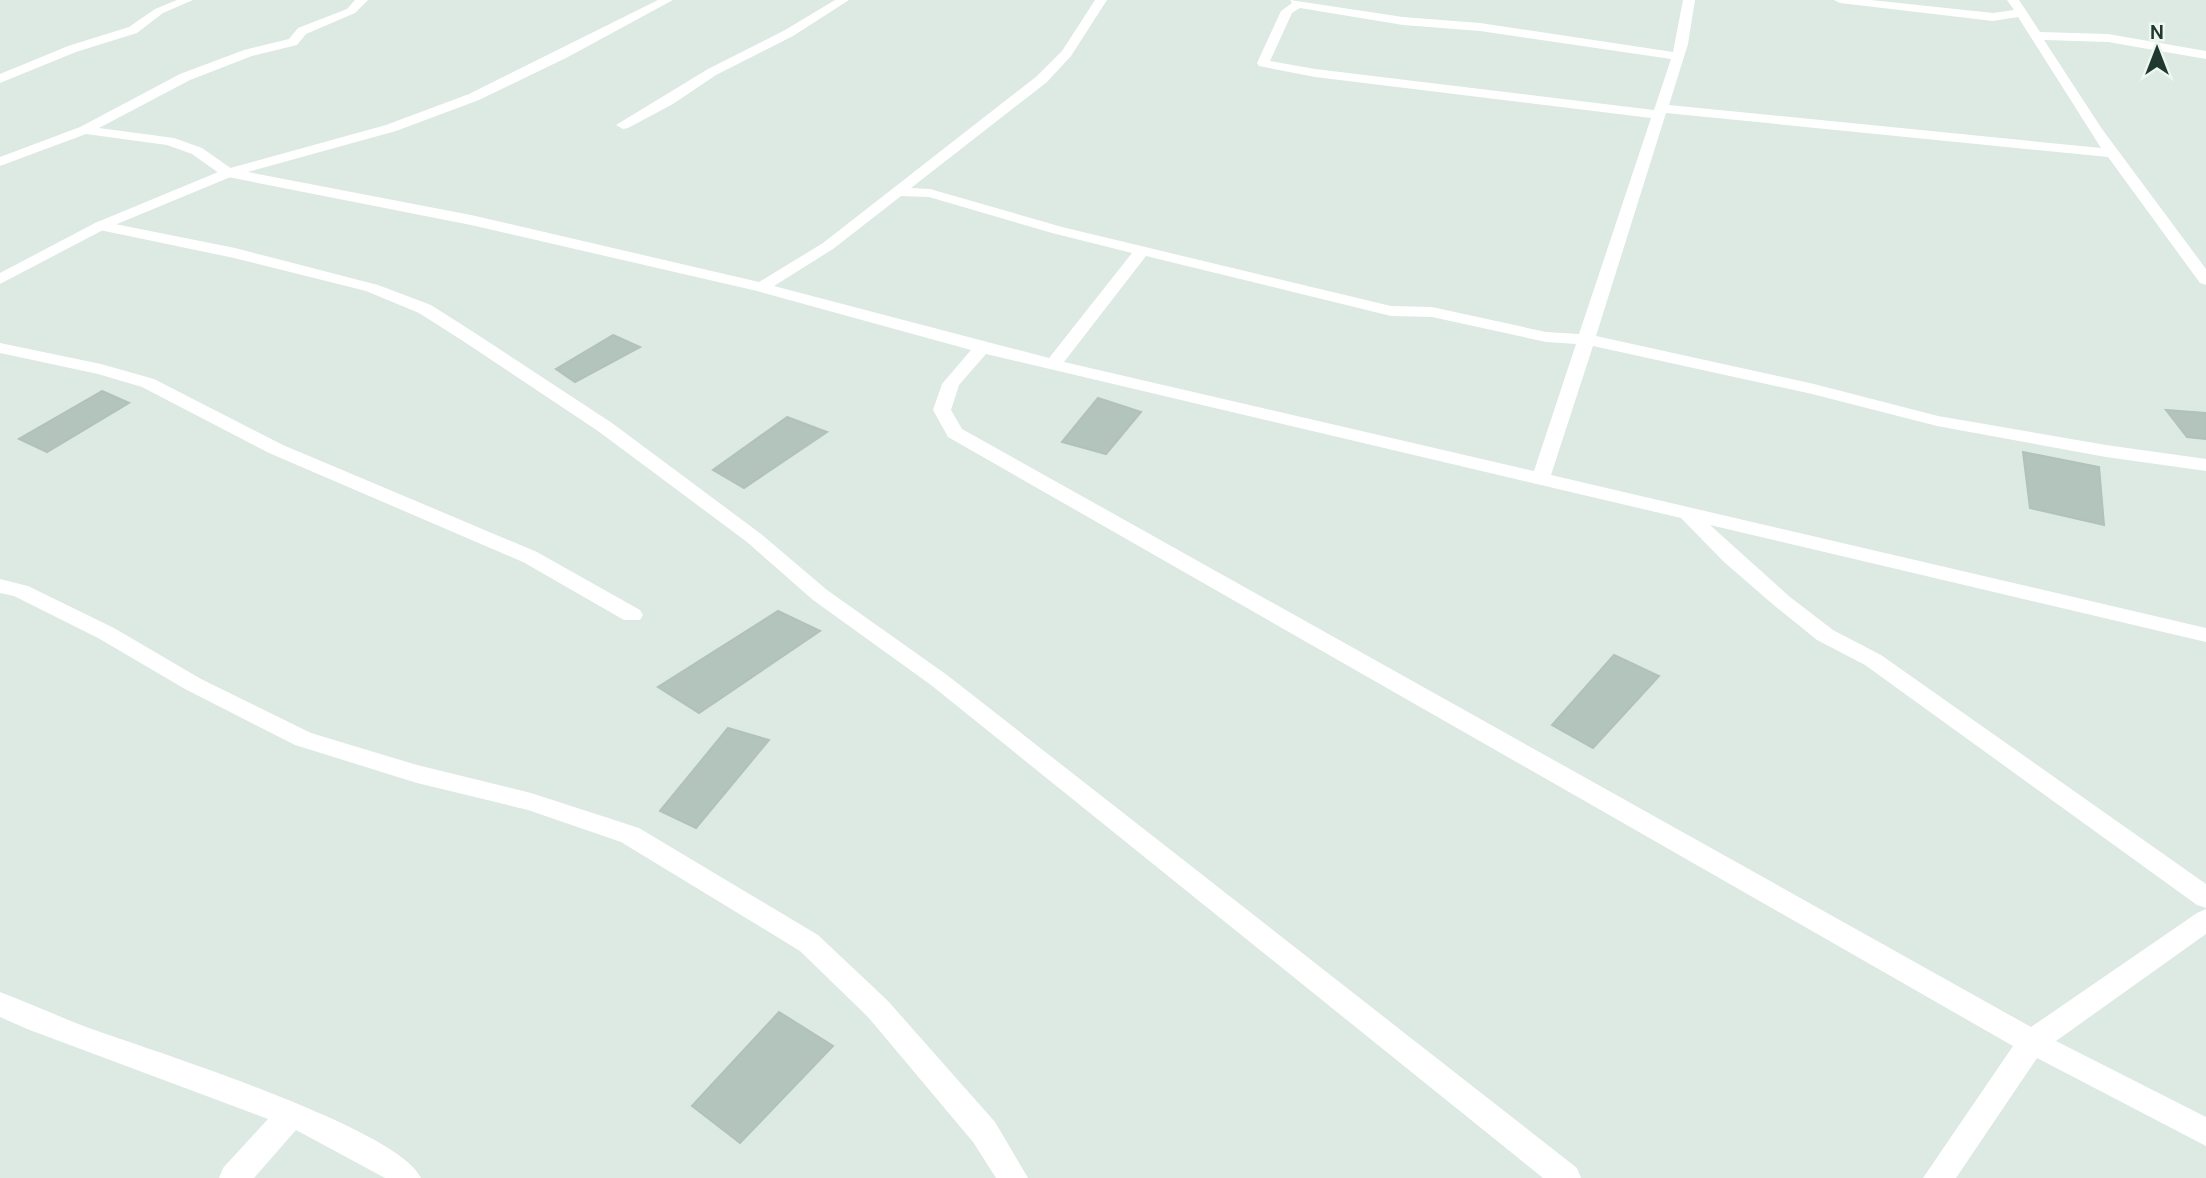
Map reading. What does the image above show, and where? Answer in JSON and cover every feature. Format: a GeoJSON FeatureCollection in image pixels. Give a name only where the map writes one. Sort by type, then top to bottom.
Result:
{"type":"FeatureCollection","features":[{"type":"Feature","properties":{"kind":"street"},"geometry":{"type":"LineString","coordinates":[[0,79],[72,49],[133,30],[159,11],[187,0]]}},
{"type":"Feature","properties":{"kind":"street"},"geometry":{"type":"LineString","coordinates":[[0,162],[85,130],[185,77],[248,53],[293,42],[302,31],[351,11],[362,0]]}},
{"type":"Feature","properties":{"kind":"street"},"geometry":{"type":"LineString","coordinates":[[0,279],[100,226],[228,173],[391,128],[474,97],[667,0]]}},
{"type":"Feature","properties":{"kind":"street"},"geometry":{"type":"LineString","coordinates":[[623,125],[697,84],[712,72],[789,33],[843,0]]}},
{"type":"Feature","properties":{"kind":"street"},"geometry":{"type":"LineString","coordinates":[[761,287],[828,246],[1042,79],[1067,53],[1101,0]]}},
{"type":"Feature","properties":{"kind":"street"},"geometry":{"type":"LineString","coordinates":[[1540,481],[1678,56],[1689,0]]}},
{"type":"Feature","properties":{"kind":"street"},"geometry":{"type":"LineString","coordinates":[[1840,0],[1993,18],[2021,13]]}},
{"type":"Feature","properties":{"kind":"street"},"geometry":{"type":"LineString","coordinates":[[2013,0],[2112,153],[2206,280]]}},
{"type":"Feature","properties":{"kind":"street"},"geometry":{"type":"LineString","coordinates":[[1678,56],[1480,27],[1403,22],[1297,2],[1287,11],[1263,64],[1315,73],[1660,112],[2112,153]]}},
{"type":"Feature","properties":{"kind":"street"},"geometry":{"type":"LineString","coordinates":[[2036,36],[2108,38],[2206,55]]}},
{"type":"Feature","properties":{"kind":"street"},"geometry":{"type":"LineString","coordinates":[[85,130],[169,141],[197,151],[228,173],[286,182],[471,220],[761,287],[982,348],[1540,481],[2206,635]]}},
{"type":"Feature","properties":{"kind":"street"},"geometry":{"type":"LineString","coordinates":[[898,192],[930,193],[1057,230],[1391,311],[1432,312],[1546,337],[1586,339],[1814,389],[1937,421],[2093,449],[2206,465]]}},
{"type":"Feature","properties":{"kind":"street"},"geometry":{"type":"LineString","coordinates":[[100,226],[235,253],[372,288],[425,309],[469,337],[605,427],[754,538],[820,595],[972,706],[1566,1178]]}},
{"type":"Feature","properties":{"kind":"street"},"geometry":{"type":"LineString","coordinates":[[1053,365],[1111,286],[1143,250]]}},
{"type":"Feature","properties":{"kind":"street"},"geometry":{"type":"LineString","coordinates":[[0,348],[101,369],[148,383],[276,449],[530,556],[632,615]]}},
{"type":"Feature","properties":{"kind":"street"},"geometry":{"type":"LineString","coordinates":[[982,348],[951,384],[942,410],[955,433],[2032,1042],[2206,1132]]}},
{"type":"Feature","properties":{"kind":"street"},"geometry":{"type":"LineString","coordinates":[[1687,515],[1731,557],[1825,635],[1873,660],[2206,898]]}},
{"type":"Feature","properties":{"kind":"street"},"geometry":{"type":"LineString","coordinates":[[0,586],[21,591],[106,633],[193,684],[303,739],[417,774],[531,802],[630,835],[809,943],[878,1009],[984,1132],[1013,1178]]}},
{"type":"Feature","properties":{"kind":"street"},"geometry":{"type":"LineString","coordinates":[[1938,1178],[2032,1042],[2206,920]]}},
{"type":"Feature","properties":{"kind":"street"},"geometry":{"type":"LineString","coordinates":[[0,1004],[37,1021],[291,1114],[393,1166],[406,1178]]}},
{"type":"Feature","properties":{"kind":"street"},"geometry":{"type":"LineString","coordinates":[[234,1178],[291,1114]]}},
{"type":"Feature","properties":{"kind":"building"},"geometry":{"type":"Polygon","coordinates":[[[613,335],[640,347],[575,382],[556,369],[613,335]]]}},
{"type":"Feature","properties":{"kind":"building"},"geometry":{"type":"Polygon","coordinates":[[[102,391],[129,403],[47,452],[19,439],[102,391]]]}},
{"type":"Feature","properties":{"kind":"building"},"geometry":{"type":"Polygon","coordinates":[[[1098,398],[1141,412],[1106,454],[1062,442],[1098,398]]]}},
{"type":"Feature","properties":{"kind":"building"},"geometry":{"type":"Polygon","coordinates":[[[2166,410],[2206,413],[2206,439],[2187,437],[2166,410]]]}},
{"type":"Feature","properties":{"kind":"building"},"geometry":{"type":"Polygon","coordinates":[[[787,417],[827,432],[744,488],[713,470],[787,417]]]}},
{"type":"Feature","properties":{"kind":"building"},"geometry":{"type":"Polygon","coordinates":[[[2023,452],[2099,467],[2104,525],[2030,508],[2023,452]]]}},
{"type":"Feature","properties":{"kind":"building"},"geometry":{"type":"Polygon","coordinates":[[[778,611],[820,631],[699,713],[658,687],[778,611]]]}},
{"type":"Feature","properties":{"kind":"building"},"geometry":{"type":"Polygon","coordinates":[[[1614,655],[1659,676],[1593,748],[1552,725],[1614,655]]]}},
{"type":"Feature","properties":{"kind":"building"},"geometry":{"type":"Polygon","coordinates":[[[728,728],[769,740],[696,828],[660,811],[728,728]]]}},
{"type":"Feature","properties":{"kind":"building"},"geometry":{"type":"Polygon","coordinates":[[[779,1012],[833,1046],[740,1143],[692,1106],[779,1012]]]}}]}
